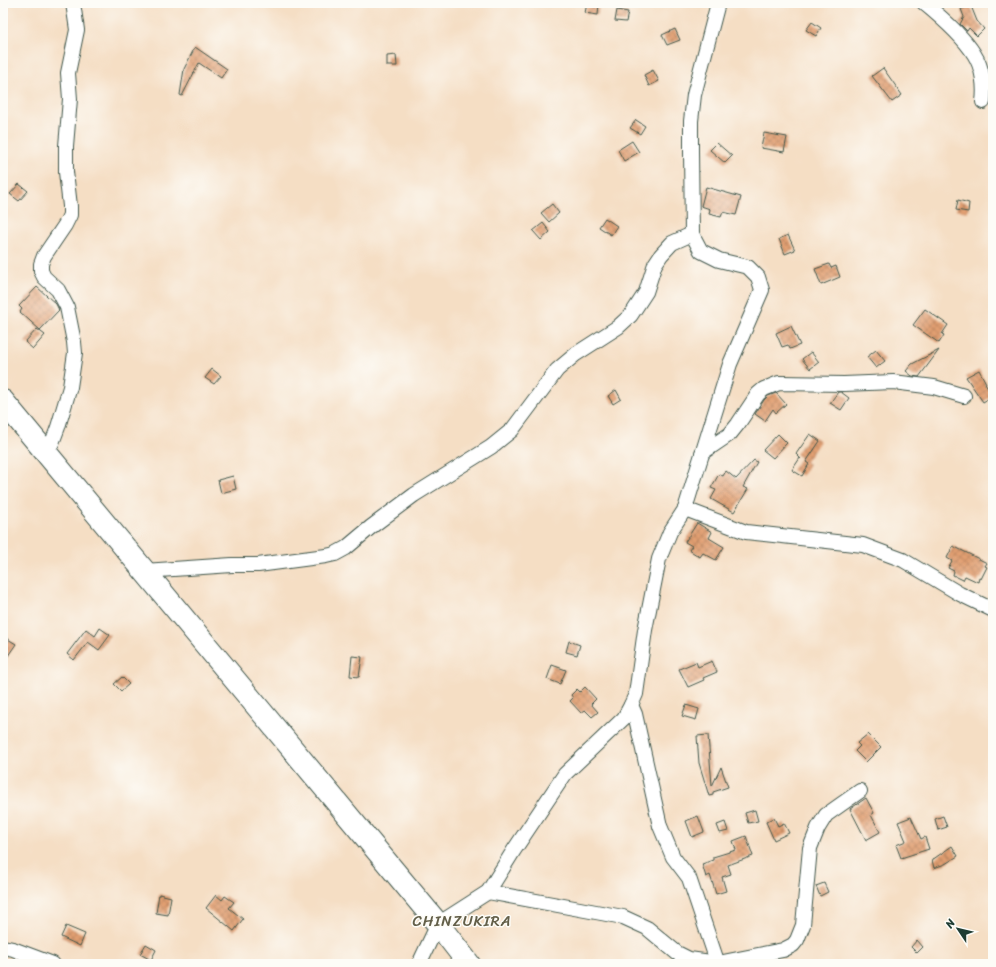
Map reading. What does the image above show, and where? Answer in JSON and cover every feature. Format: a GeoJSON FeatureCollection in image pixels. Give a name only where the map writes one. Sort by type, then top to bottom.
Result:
{"type":"FeatureCollection","features":[{"type":"Feature","properties":{"kind":"highway"},"geometry":{"type":"LineString","coordinates":[[3,401],[438,924],[468,964]]}},
{"type":"Feature","properties":{"kind":"street"},"geometry":{"type":"LineString","coordinates":[[43,450],[52,443],[60,421],[70,387],[75,353],[67,307],[58,290],[44,277],[41,272],[41,264],[44,256],[65,225],[70,214],[66,172],[66,146],[70,99],[68,73],[77,30],[73,3]]}},
{"type":"Feature","properties":{"kind":"street"},"geometry":{"type":"LineString","coordinates":[[419,964],[438,924],[488,892],[565,774],[624,718],[631,705],[636,694],[645,630],[659,559],[670,532],[684,509],[730,364],[762,290],[758,277],[748,267],[719,260],[701,251],[692,234],[690,151],[694,94],[718,3]]}},
{"type":"Feature","properties":{"kind":"street"},"geometry":{"type":"LineString","coordinates":[[924,3],[946,23],[975,54],[983,78],[983,102]]}},
{"type":"Feature","properties":{"kind":"street"},"geometry":{"type":"LineString","coordinates":[[144,572],[265,564],[326,556],[335,554],[346,548],[414,495],[491,447],[512,430],[557,370],[576,354],[618,327],[631,315],[646,292],[655,264],[661,254],[672,244],[692,234]]}},
{"type":"Feature","properties":{"kind":"street"},"geometry":{"type":"LineString","coordinates":[[702,453],[730,434],[758,394],[764,389],[778,383],[844,384],[893,382],[934,387],[964,396]]}},
{"type":"Feature","properties":{"kind":"street"},"geometry":{"type":"LineString","coordinates":[[684,509],[746,532],[864,545],[903,560],[960,594],[993,610]]}},
{"type":"Feature","properties":{"kind":"street"},"geometry":{"type":"LineString","coordinates":[[631,705],[635,714],[660,826],[673,857],[689,878],[718,963]]}},
{"type":"Feature","properties":{"kind":"street"},"geometry":{"type":"LineString","coordinates":[[488,892],[623,917],[647,928],[677,953],[689,959],[718,963],[783,950],[793,945],[797,940],[802,926],[810,848],[818,828],[826,815],[860,791]]}},
{"type":"Feature","properties":{"kind":"street"},"geometry":{"type":"LineString","coordinates":[[3,947],[13,949],[52,964]]}},
{"type":"Feature","properties":{"kind":"building"},"geometry":{"type":"Polygon","coordinates":[[[587,3],[599,3],[598,15],[585,13],[587,3]]]}},
{"type":"Feature","properties":{"kind":"building"},"geometry":{"type":"Polygon","coordinates":[[[971,6],[977,21],[984,29],[977,36],[969,28],[967,31],[960,24],[964,17],[961,9],[971,6]]]}},
{"type":"Feature","properties":{"kind":"building"},"geometry":{"type":"Polygon","coordinates":[[[617,10],[628,12],[626,22],[615,21],[617,10]]]}},
{"type":"Feature","properties":{"kind":"building"},"geometry":{"type":"Polygon","coordinates":[[[812,22],[821,28],[816,36],[806,30],[812,22]]]}},
{"type":"Feature","properties":{"kind":"building"},"geometry":{"type":"Polygon","coordinates":[[[675,29],[680,40],[667,45],[662,35],[675,29]]]}},
{"type":"Feature","properties":{"kind":"building"},"geometry":{"type":"Polygon","coordinates":[[[195,47],[227,69],[221,78],[199,63],[182,96],[180,95],[184,69],[195,47]]]}},
{"type":"Feature","properties":{"kind":"building"},"geometry":{"type":"Polygon","coordinates":[[[396,55],[397,66],[387,66],[387,56],[396,55]]]}},
{"type":"Feature","properties":{"kind":"building"},"geometry":{"type":"Polygon","coordinates":[[[883,68],[902,95],[892,102],[872,76],[883,68]]]}},
{"type":"Feature","properties":{"kind":"building"},"geometry":{"type":"Polygon","coordinates":[[[653,70],[659,81],[649,86],[644,75],[653,70]]]}},
{"type":"Feature","properties":{"kind":"building"},"geometry":{"type":"Polygon","coordinates":[[[636,120],[645,126],[640,134],[630,128],[636,120]]]}},
{"type":"Feature","properties":{"kind":"building"},"geometry":{"type":"Polygon","coordinates":[[[764,133],[787,137],[784,152],[761,148],[764,133]]]}},
{"type":"Feature","properties":{"kind":"building"},"geometry":{"type":"Polygon","coordinates":[[[632,141],[639,152],[624,161],[618,150],[632,141]]]}},
{"type":"Feature","properties":{"kind":"building"},"geometry":{"type":"Polygon","coordinates":[[[717,143],[732,156],[725,163],[710,150],[717,143]]]}},
{"type":"Feature","properties":{"kind":"building"},"geometry":{"type":"Polygon","coordinates":[[[19,184],[28,191],[19,201],[10,194],[19,184]]]}},
{"type":"Feature","properties":{"kind":"building"},"geometry":{"type":"Polygon","coordinates":[[[706,187],[741,197],[736,215],[723,212],[721,217],[709,214],[710,209],[701,206],[706,187]]]}},
{"type":"Feature","properties":{"kind":"building"},"geometry":{"type":"Polygon","coordinates":[[[958,200],[969,203],[968,212],[956,210],[958,200]]]}},
{"type":"Feature","properties":{"kind":"building"},"geometry":{"type":"Polygon","coordinates":[[[552,204],[559,213],[549,222],[541,213],[552,204]]]}},
{"type":"Feature","properties":{"kind":"building"},"geometry":{"type":"Polygon","coordinates":[[[605,218],[617,226],[611,235],[599,227],[605,218]]]}},
{"type":"Feature","properties":{"kind":"building"},"geometry":{"type":"Polygon","coordinates":[[[543,223],[550,232],[541,240],[533,231],[543,223]]]}},
{"type":"Feature","properties":{"kind":"building"},"geometry":{"type":"Polygon","coordinates":[[[788,235],[795,250],[785,254],[779,239],[788,235]]]}},
{"type":"Feature","properties":{"kind":"building"},"geometry":{"type":"Polygon","coordinates":[[[829,264],[831,268],[836,266],[840,277],[821,285],[815,269],[829,264]]]}},
{"type":"Feature","properties":{"kind":"building"},"geometry":{"type":"Polygon","coordinates":[[[37,287],[56,304],[59,310],[40,330],[20,312],[22,309],[19,306],[37,287]]]}},
{"type":"Feature","properties":{"kind":"building"},"geometry":{"type":"Polygon","coordinates":[[[925,309],[948,325],[942,334],[944,335],[939,343],[913,325],[925,309]]]}},
{"type":"Feature","properties":{"kind":"building"},"geometry":{"type":"Polygon","coordinates":[[[791,326],[800,345],[790,349],[788,345],[782,347],[776,333],[791,326]]]}},
{"type":"Feature","properties":{"kind":"building"},"geometry":{"type":"Polygon","coordinates":[[[37,329],[45,335],[33,349],[25,342],[37,329]]]}},
{"type":"Feature","properties":{"kind":"building"},"geometry":{"type":"Polygon","coordinates":[[[876,350],[885,361],[876,368],[867,357],[876,350]]]}},
{"type":"Feature","properties":{"kind":"building"},"geometry":{"type":"Polygon","coordinates":[[[939,350],[919,377],[912,376],[906,371],[912,364],[939,350]]]}},
{"type":"Feature","properties":{"kind":"building"},"geometry":{"type":"Polygon","coordinates":[[[811,352],[819,362],[810,369],[802,359],[811,352]]]}},
{"type":"Feature","properties":{"kind":"building"},"geometry":{"type":"Polygon","coordinates":[[[212,369],[221,376],[214,384],[205,378],[212,369]]]}},
{"type":"Feature","properties":{"kind":"building"},"geometry":{"type":"Polygon","coordinates":[[[979,370],[986,383],[985,384],[993,396],[983,402],[966,377],[979,370]]]}},
{"type":"Feature","properties":{"kind":"building"},"geometry":{"type":"Polygon","coordinates":[[[616,390],[621,399],[613,404],[608,396],[616,390]]]}},
{"type":"Feature","properties":{"kind":"building"},"geometry":{"type":"Polygon","coordinates":[[[838,392],[841,392],[849,398],[841,410],[830,403],[838,392]]]}},
{"type":"Feature","properties":{"kind":"building"},"geometry":{"type":"Polygon","coordinates":[[[776,393],[786,404],[776,413],[773,409],[765,421],[755,414],[768,396],[776,393]]]}},
{"type":"Feature","properties":{"kind":"building"},"geometry":{"type":"Polygon","coordinates":[[[778,434],[787,443],[773,458],[763,450],[778,434]]]}},
{"type":"Feature","properties":{"kind":"building"},"geometry":{"type":"Polygon","coordinates":[[[810,434],[820,441],[806,462],[809,464],[802,476],[792,470],[800,458],[796,454],[810,434]]]}},
{"type":"Feature","properties":{"kind":"building"},"geometry":{"type":"Polygon","coordinates":[[[754,460],[757,462],[743,487],[748,489],[734,512],[711,499],[716,490],[711,488],[719,474],[723,476],[726,471],[736,479],[754,460]]]}},
{"type":"Feature","properties":{"kind":"building"},"geometry":{"type":"Polygon","coordinates":[[[233,476],[236,489],[221,493],[218,480],[233,476]]]}},
{"type":"Feature","properties":{"kind":"building"},"geometry":{"type":"Polygon","coordinates":[[[697,523],[712,532],[709,538],[724,547],[716,560],[703,553],[700,557],[689,550],[692,546],[685,542],[697,523]]]}},
{"type":"Feature","properties":{"kind":"building"},"geometry":{"type":"Polygon","coordinates":[[[953,546],[987,563],[985,566],[987,567],[981,579],[979,578],[978,582],[965,576],[963,580],[953,575],[954,571],[948,568],[952,561],[947,558],[953,546]]]}},
{"type":"Feature","properties":{"kind":"building"},"geometry":{"type":"Polygon","coordinates":[[[100,628],[110,635],[99,650],[88,642],[74,660],[67,654],[86,629],[95,636],[100,628]]]}},
{"type":"Feature","properties":{"kind":"building"},"geometry":{"type":"Polygon","coordinates":[[[3,636],[16,644],[3,663],[3,636]]]}},
{"type":"Feature","properties":{"kind":"building"},"geometry":{"type":"Polygon","coordinates":[[[569,641],[580,645],[577,655],[566,652],[569,641]]]}},
{"type":"Feature","properties":{"kind":"building"},"geometry":{"type":"Polygon","coordinates":[[[352,656],[362,657],[359,677],[350,676],[352,656]]]}},
{"type":"Feature","properties":{"kind":"building"},"geometry":{"type":"Polygon","coordinates":[[[712,661],[717,672],[688,687],[679,669],[696,662],[698,667],[712,661]]]}},
{"type":"Feature","properties":{"kind":"building"},"geometry":{"type":"Polygon","coordinates":[[[552,665],[566,670],[560,684],[547,679],[552,665]]]}},
{"type":"Feature","properties":{"kind":"building"},"geometry":{"type":"Polygon","coordinates":[[[122,677],[129,684],[121,691],[114,684],[122,677]]]}},
{"type":"Feature","properties":{"kind":"building"},"geometry":{"type":"Polygon","coordinates":[[[585,687],[596,699],[591,704],[598,712],[592,717],[585,710],[581,713],[570,701],[573,698],[571,695],[577,689],[580,692],[585,687]]]}},
{"type":"Feature","properties":{"kind":"building"},"geometry":{"type":"Polygon","coordinates":[[[686,705],[699,709],[696,720],[682,716],[686,705]]]}},
{"type":"Feature","properties":{"kind":"building"},"geometry":{"type":"Polygon","coordinates":[[[868,734],[881,747],[866,762],[855,751],[860,746],[857,743],[868,734]]]}},
{"type":"Feature","properties":{"kind":"building"},"geometry":{"type":"Polygon","coordinates":[[[708,735],[712,786],[721,767],[728,787],[713,792],[713,795],[709,796],[699,763],[697,736],[708,735]]]}},
{"type":"Feature","properties":{"kind":"building"},"geometry":{"type":"Polygon","coordinates":[[[866,798],[874,813],[871,815],[880,832],[866,840],[850,809],[866,798]]]}},
{"type":"Feature","properties":{"kind":"building"},"geometry":{"type":"Polygon","coordinates":[[[755,810],[758,821],[748,823],[745,813],[755,810]]]}},
{"type":"Feature","properties":{"kind":"building"},"geometry":{"type":"Polygon","coordinates":[[[698,816],[704,832],[692,837],[686,821],[698,816]]]}},
{"type":"Feature","properties":{"kind":"building"},"geometry":{"type":"Polygon","coordinates":[[[943,816],[947,827],[938,830],[935,819],[943,816]]]}},
{"type":"Feature","properties":{"kind":"building"},"geometry":{"type":"Polygon","coordinates":[[[911,817],[921,839],[925,837],[929,849],[901,858],[896,845],[906,841],[898,822],[911,817]]]}},
{"type":"Feature","properties":{"kind":"building"},"geometry":{"type":"Polygon","coordinates":[[[774,818],[778,826],[784,823],[789,833],[774,840],[766,822],[774,818]]]}},
{"type":"Feature","properties":{"kind":"building"},"geometry":{"type":"Polygon","coordinates":[[[725,822],[728,831],[720,833],[717,825],[725,822]]]}},
{"type":"Feature","properties":{"kind":"building"},"geometry":{"type":"Polygon","coordinates":[[[746,836],[753,856],[728,865],[731,874],[722,877],[726,891],[716,894],[710,875],[706,877],[702,864],[713,860],[713,857],[736,850],[733,841],[746,836]]]}},
{"type":"Feature","properties":{"kind":"building"},"geometry":{"type":"Polygon","coordinates":[[[952,846],[958,856],[945,864],[934,868],[932,860],[952,846]]]}},
{"type":"Feature","properties":{"kind":"building"},"geometry":{"type":"Polygon","coordinates":[[[824,883],[828,892],[820,896],[816,886],[824,883]]]}},
{"type":"Feature","properties":{"kind":"building"},"geometry":{"type":"Polygon","coordinates":[[[159,894],[171,897],[168,915],[156,913],[159,894]]]}},
{"type":"Feature","properties":{"kind":"building"},"geometry":{"type":"Polygon","coordinates":[[[216,895],[222,900],[225,896],[234,902],[229,908],[243,919],[234,931],[206,908],[216,895]]]}},
{"type":"Feature","properties":{"kind":"building"},"geometry":{"type":"Polygon","coordinates":[[[66,926],[85,934],[80,946],[61,937],[66,926]]]}},
{"type":"Feature","properties":{"kind":"building"},"geometry":{"type":"Polygon","coordinates":[[[917,940],[923,947],[917,953],[911,947],[917,940]]]}},
{"type":"Feature","properties":{"kind":"building"},"geometry":{"type":"Polygon","coordinates":[[[146,944],[156,950],[151,960],[140,954],[146,944]]]}},
{"type":"Feature","properties":{"kind":"district","name":"CHINZUKIRA"},"geometry":{"type":"Point","coordinates":[462,921]}}]}
